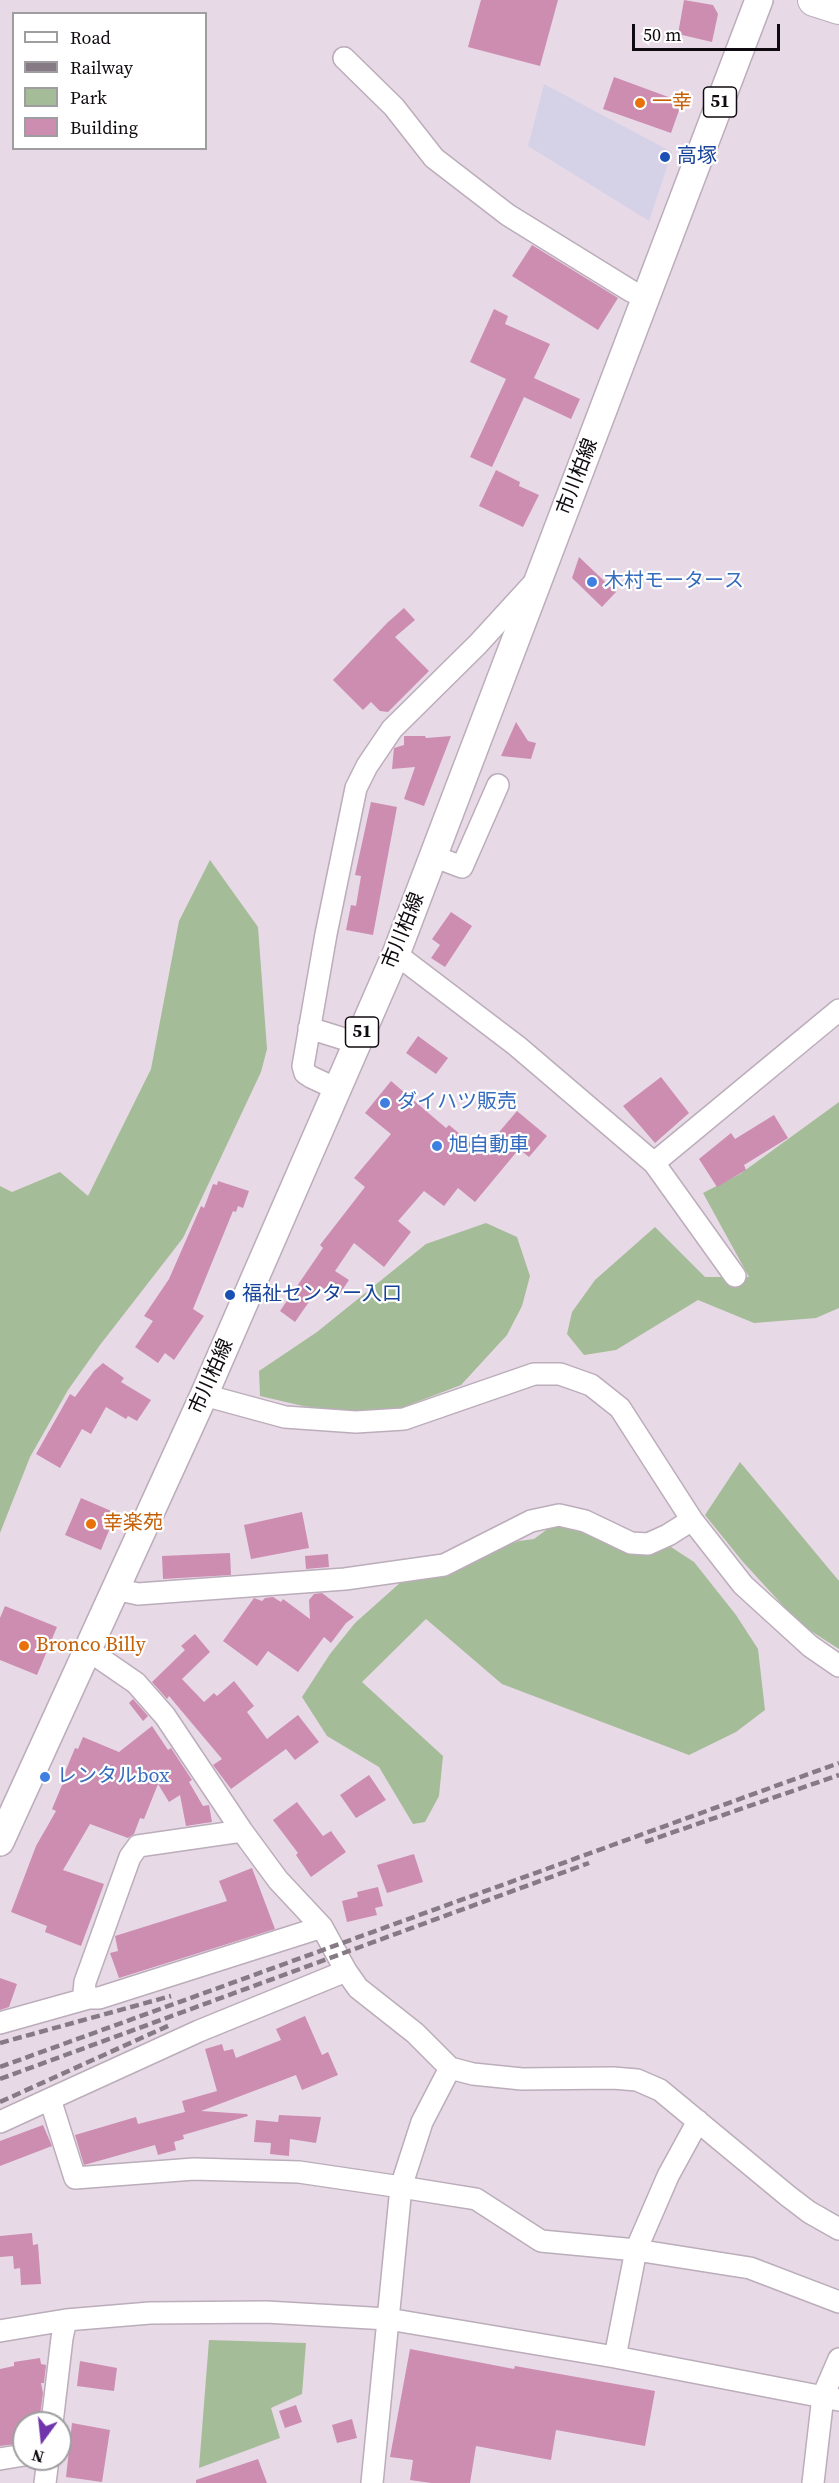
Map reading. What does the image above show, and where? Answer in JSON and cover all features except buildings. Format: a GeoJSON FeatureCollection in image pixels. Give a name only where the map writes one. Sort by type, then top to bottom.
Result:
{"type":"FeatureCollection","features":[{"type":"Feature","properties":{"kind":"highway"},"geometry":{"type":"LineString","coordinates":[[814,0],[839,8]]}},
{"type":"Feature","properties":{"kind":"main road","name":"市川柏線"},"geometry":{"type":"LineString","coordinates":[[0,1842],[204,1395],[339,1090],[396,954],[759,0]]}},
{"type":"Feature","properties":{"kind":"street"},"geometry":{"type":"LineString","coordinates":[[344,58],[394,108],[434,158],[508,215],[646,298]]}},
{"type":"Feature","properties":{"kind":"street"},"geometry":{"type":"LineString","coordinates":[[339,1090],[305,1073],[303,1066],[346,829],[360,781],[392,729],[478,644],[532,585],[544,567]]}},
{"type":"Feature","properties":{"kind":"street"},"geometry":{"type":"LineString","coordinates":[[434,856],[462,867],[498,785]]}},
{"type":"Feature","properties":{"kind":"street"},"geometry":{"type":"LineString","coordinates":[[396,954],[517,1046],[654,1163],[735,1276]]}},
{"type":"Feature","properties":{"kind":"street"},"geometry":{"type":"LineString","coordinates":[[654,1163],[839,1010]]}},
{"type":"Feature","properties":{"kind":"street"},"geometry":{"type":"LineString","coordinates":[[309,1028],[341,1038]]}},
{"type":"Feature","properties":{"kind":"street"},"geometry":{"type":"LineString","coordinates":[[204,1395],[285,1417],[356,1422],[404,1419],[534,1374],[560,1374],[591,1385],[620,1408],[692,1520],[743,1585],[810,1646],[839,1666]]}},
{"type":"Feature","properties":{"kind":"street"},"geometry":{"type":"LineString","coordinates":[[115,1589],[138,1594],[345,1580],[444,1565],[531,1521],[559,1515],[585,1521],[631,1543],[648,1544],[692,1520]]}},
{"type":"Feature","properties":{"kind":"street"},"geometry":{"type":"LineString","coordinates":[[88,1650],[136,1683],[165,1716],[242,1832],[278,1880],[322,1927],[358,1988],[415,2033],[450,2068],[473,2074],[522,2079],[636,2080],[660,2090],[788,2196],[839,2229]]}},
{"type":"Feature","properties":{"kind":"street"},"geometry":{"type":"LineString","coordinates":[[89,1998],[84,1992],[85,1982],[130,1857],[138,1846],[242,1832]]}},
{"type":"Feature","properties":{"kind":"street"},"geometry":{"type":"LineString","coordinates":[[0,2024],[89,1998],[99,1998],[322,1927]]}},
{"type":"Feature","properties":{"kind":"street"},"geometry":{"type":"LineString","coordinates":[[0,2122],[199,2031],[346,1971]]}},
{"type":"Feature","properties":{"kind":"street"},"geometry":{"type":"LineString","coordinates":[[372,2483],[400,2187],[422,2122],[450,2068]]}},
{"type":"Feature","properties":{"kind":"street"},"geometry":{"type":"LineString","coordinates":[[50,2099],[75,2178],[194,2169],[299,2172],[476,2199],[541,2241],[636,2250],[750,2268],[839,2302]]}},
{"type":"Feature","properties":{"kind":"street"},"geometry":{"type":"LineString","coordinates":[[615,2357],[636,2250],[668,2176],[698,2121]]}},
{"type":"Feature","properties":{"kind":"street"},"geometry":{"type":"LineString","coordinates":[[0,2331],[66,2320],[150,2313],[266,2312],[388,2319],[615,2357],[831,2398]]}},
{"type":"Feature","properties":{"kind":"street"},"geometry":{"type":"LineString","coordinates":[[53,2411],[66,2320]]}},
{"type":"Feature","properties":{"kind":"street"},"geometry":{"type":"LineString","coordinates":[[813,2483],[839,2359]]}},
{"type":"Feature","properties":{"kind":"shaded area"},"geometry":{"type":"Polygon","coordinates":[[[544,84],[672,152],[649,221],[528,146],[544,84]]]}},
{"type":"Feature","properties":{"kind":"green space"},"geometry":{"type":"Polygon","coordinates":[[[210,860],[258,927],[267,1049],[261,1072],[183,1238],[68,1390],[30,1457],[0,1533],[0,1186],[12,1192],[60,1172],[88,1196],[151,1069],[179,921],[210,860]]]}},
{"type":"Feature","properties":{"kind":"green space"},"geometry":{"type":"Polygon","coordinates":[[[839,1102],[839,1308],[816,1318],[754,1323],[698,1300],[616,1350],[584,1355],[567,1334],[572,1312],[595,1280],[655,1227],[705,1277],[749,1277],[703,1193],[740,1174],[839,1102]]]}},
{"type":"Feature","properties":{"kind":"green space"},"geometry":{"type":"Polygon","coordinates":[[[486,1223],[517,1237],[530,1276],[522,1306],[507,1335],[461,1385],[401,1408],[358,1413],[303,1406],[260,1396],[259,1371],[317,1332],[426,1244],[486,1223]]]}},
{"type":"Feature","properties":{"kind":"green space"},"geometry":{"type":"Polygon","coordinates":[[[740,1462],[839,1581],[839,1649],[800,1624],[743,1562],[705,1515],[740,1462]]]}},
{"type":"Feature","properties":{"kind":"green space"},"geometry":{"type":"Polygon","coordinates":[[[557,1522],[634,1554],[671,1547],[694,1562],[736,1615],[758,1649],[765,1710],[736,1732],[689,1755],[502,1684],[426,1619],[362,1682],[443,1756],[439,1796],[425,1822],[413,1824],[379,1767],[327,1736],[302,1697],[330,1654],[355,1623],[401,1582],[519,1541],[534,1539],[557,1522]]]}},
{"type":"Feature","properties":{"kind":"green space"},"geometry":{"type":"Polygon","coordinates":[[[209,2340],[306,2343],[302,2394],[271,2408],[280,2438],[199,2468],[209,2340]]]}},
{"type":"Feature","properties":{"kind":"railway"},"geometry":{"type":"LineString","coordinates":[[0,2067],[839,1763]]}},
{"type":"Feature","properties":{"kind":"railway"},"geometry":{"type":"LineString","coordinates":[[645,1842],[839,1775]]}},
{"type":"Feature","properties":{"kind":"railway"},"geometry":{"type":"LineString","coordinates":[[0,2079],[589,1863]]}},
{"type":"Feature","properties":{"kind":"railway"},"geometry":{"type":"LineString","coordinates":[[0,2043],[171,1996]]}},
{"type":"Feature","properties":{"kind":"railway"},"geometry":{"type":"LineString","coordinates":[[0,2102],[170,2025]]}},
{"type":"Feature","properties":{"kind":"place","name":"一幸"},"geometry":{"type":"Point","coordinates":[640,103]}},
{"type":"Feature","properties":{"kind":"place","name":"高塚"},"geometry":{"type":"Point","coordinates":[665,157]}},
{"type":"Feature","properties":{"kind":"place","name":"木村モータース"},"geometry":{"type":"Point","coordinates":[592,582]}},
{"type":"Feature","properties":{"kind":"place","name":"ダイハツ販売"},"geometry":{"type":"Point","coordinates":[385,1103]}},
{"type":"Feature","properties":{"kind":"place","name":"旭自動車"},"geometry":{"type":"Point","coordinates":[437,1146]}},
{"type":"Feature","properties":{"kind":"place","name":"福祉センター入口"},"geometry":{"type":"Point","coordinates":[230,1295]}},
{"type":"Feature","properties":{"kind":"place","name":"幸楽苑"},"geometry":{"type":"Point","coordinates":[91,1524]}},
{"type":"Feature","properties":{"kind":"place","name":"Bronco Billy"},"geometry":{"type":"Point","coordinates":[24,1646]}},
{"type":"Feature","properties":{"kind":"place","name":"レンタルbox"},"geometry":{"type":"Point","coordinates":[45,1777]}}]}
